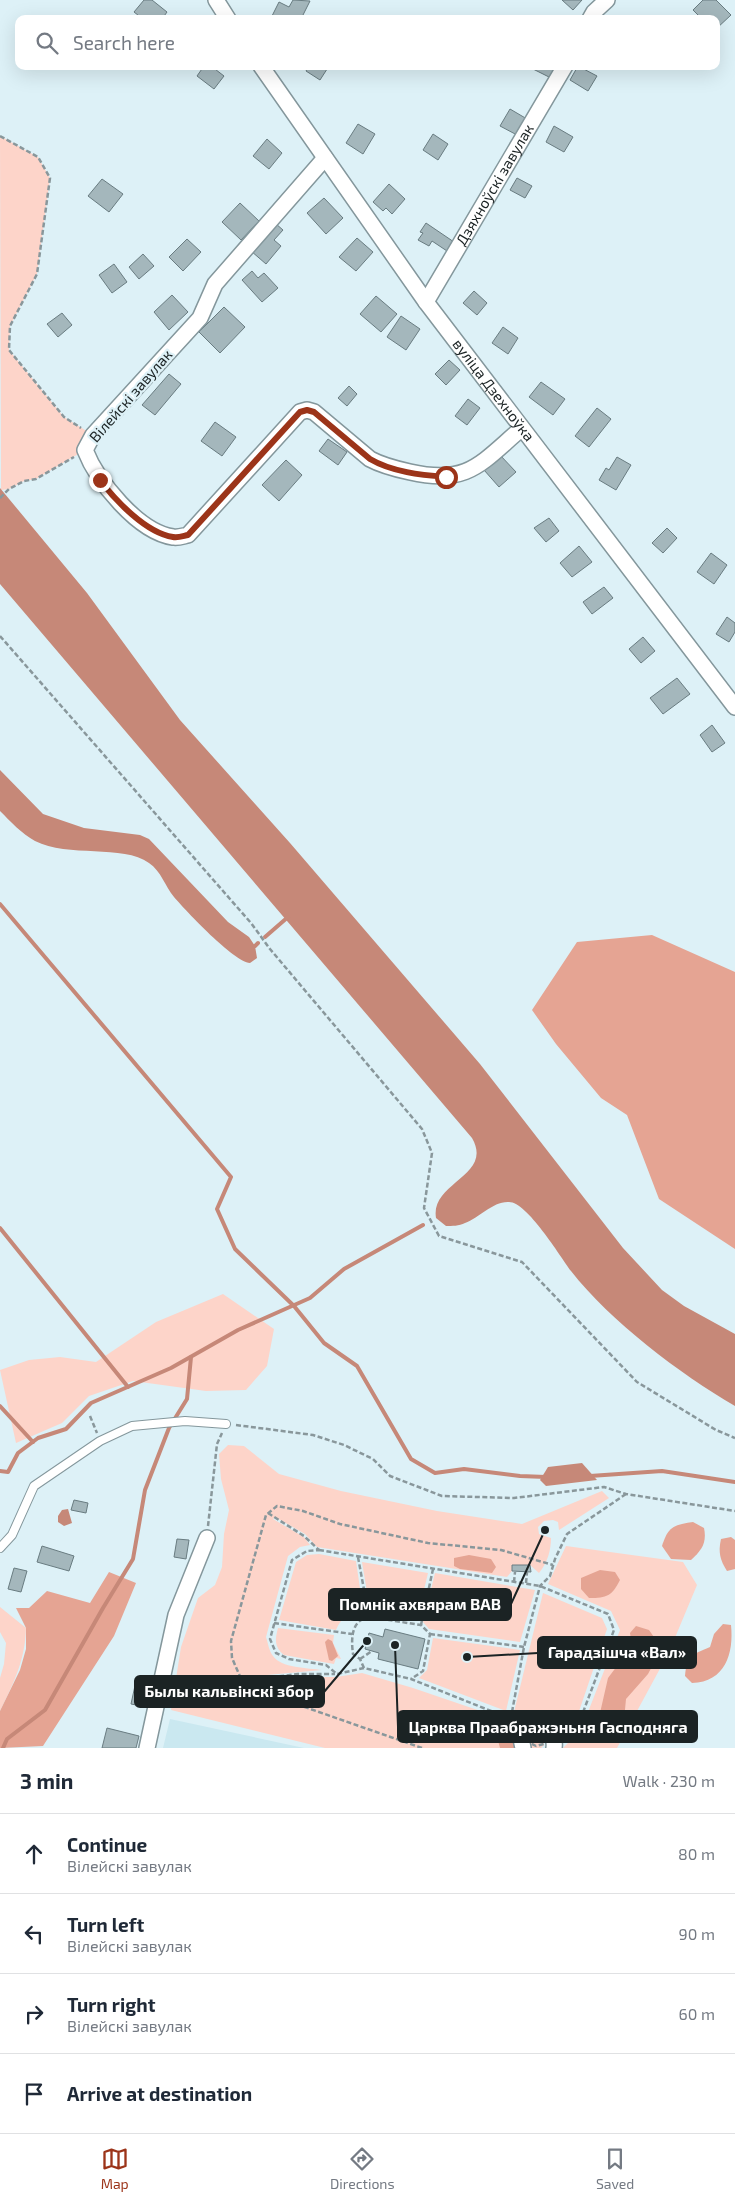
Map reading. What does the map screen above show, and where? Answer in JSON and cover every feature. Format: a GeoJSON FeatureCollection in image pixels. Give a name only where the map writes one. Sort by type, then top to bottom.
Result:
{"type":"FeatureCollection","features":[{"type":"Feature","properties":{"kind":"street"},"geometry":{"type":"LineString","coordinates":[[216,0],[225,15]]}},
{"type":"Feature","properties":{"kind":"street"},"geometry":{"type":"LineString","coordinates":[[592,15],[607,0]]}},
{"type":"Feature","properties":{"kind":"street","name":"вуліца Дзехноўка"},"geometry":{"type":"LineString","coordinates":[[264,70],[426,302],[521,429],[735,707]]}},
{"type":"Feature","properties":{"kind":"street","name":"Дзяхноўскі завулак"},"geometry":{"type":"LineString","coordinates":[[426,302],[563,70]]}},
{"type":"Feature","properties":{"kind":"street","name":"Вілейскі завулак"},"geometry":{"type":"LineString","coordinates":[[325,158],[215,284],[200,318],[93,436],[85,450],[92,468],[114,498],[146,525],[164,535],[175,538],[188,535],[300,412],[307,410],[314,412],[370,459],[381,465],[427,476],[446,477],[470,470],[521,429]]}},
{"type":"Feature","properties":{"kind":"street"},"geometry":{"type":"LineString","coordinates":[[147,1748],[176,1615],[207,1538]]}},
{"type":"Feature","properties":{"kind":"street"},"geometry":{"type":"LineString","coordinates":[[514,1722],[543,1728],[552,1735],[555,1744]]}},
{"type":"Feature","properties":{"kind":"street"},"geometry":{"type":"LineString","coordinates":[[514,1722],[524,1748]]}},
{"type":"Feature","properties":{"kind":"lane"},"geometry":{"type":"LineString","coordinates":[[0,1548],[12,1535],[34,1486],[100,1441],[132,1426],[185,1421],[226,1424]]}},
{"type":"Feature","properties":{"kind":"path"},"geometry":{"type":"LineString","coordinates":[[0,136],[38,157],[50,178],[37,274],[10,326],[9,350],[64,417],[93,436]]}},
{"type":"Feature","properties":{"kind":"path"},"geometry":{"type":"LineString","coordinates":[[0,498],[9,489],[24,481],[36,479],[85,450]]}},
{"type":"Feature","properties":{"kind":"path"},"geometry":{"type":"LineString","coordinates":[[0,636],[251,923],[270,949],[422,1128],[432,1153],[424,1208],[439,1236],[522,1262],[637,1382],[716,1430],[735,1438]]}},
{"type":"Feature","properties":{"kind":"path"},"geometry":{"type":"LineString","coordinates":[[90,1416],[100,1441]]}},
{"type":"Feature","properties":{"kind":"path"},"geometry":{"type":"LineString","coordinates":[[207,1538],[217,1444],[226,1424],[314,1435],[344,1445],[373,1459],[390,1476],[442,1496],[514,1498],[604,1487],[626,1494],[735,1510]]}},
{"type":"Feature","properties":{"kind":"path"},"geometry":{"type":"LineString","coordinates":[[242,1681],[298,1674],[337,1674],[364,1668],[411,1679],[514,1722],[524,1647],[540,1586],[550,1576],[567,1534],[626,1494]]}},
{"type":"Feature","properties":{"kind":"path"},"geometry":{"type":"LineString","coordinates":[[422,1748],[256,1690],[242,1681],[232,1658],[231,1640],[266,1515],[277,1506],[302,1511],[340,1524],[428,1543],[501,1550],[553,1566]]}},
{"type":"Feature","properties":{"kind":"path"},"geometry":{"type":"LineString","coordinates":[[268,1513],[304,1536],[319,1550]]}},
{"type":"Feature","properties":{"kind":"path"},"geometry":{"type":"LineString","coordinates":[[337,1674],[326,1665],[289,1660],[276,1653],[270,1639],[292,1560],[307,1551],[319,1550],[540,1586],[608,1614],[614,1630],[576,1731],[555,1744]]}},
{"type":"Feature","properties":{"kind":"path"},"geometry":{"type":"LineString","coordinates":[[358,1557],[369,1617]]}},
{"type":"Feature","properties":{"kind":"path"},"geometry":{"type":"LineString","coordinates":[[421,1625],[432,1569]]}},
{"type":"Feature","properties":{"kind":"path"},"geometry":{"type":"LineString","coordinates":[[514,1582],[515,1572]]}},
{"type":"Feature","properties":{"kind":"path"},"geometry":{"type":"LineString","coordinates":[[526,1583],[527,1572]]}},
{"type":"Feature","properties":{"kind":"path"},"geometry":{"type":"LineString","coordinates":[[386,1619],[390,1592]]}},
{"type":"Feature","properties":{"kind":"path"},"geometry":{"type":"LineString","coordinates":[[364,1668],[360,1659],[353,1654],[351,1640],[354,1626],[363,1618],[369,1617],[421,1625],[430,1634],[524,1647]]}},
{"type":"Feature","properties":{"kind":"path"},"geometry":{"type":"LineString","coordinates":[[274,1623],[352,1634]]}},
{"type":"Feature","properties":{"kind":"path"},"geometry":{"type":"LineString","coordinates":[[411,1679],[423,1671],[430,1634]]}},
{"type":"Feature","properties":{"kind":"path"},"geometry":{"type":"LineString","coordinates":[[360,1659],[372,1651]]}},
{"type":"Feature","properties":{"kind":"shaded area"},"geometry":{"type":"Polygon","coordinates":[[[0,136],[38,157],[50,178],[37,274],[10,326],[9,350],[64,417],[93,435],[85,450],[36,479],[24,481],[9,489],[1,490],[0,136]]]}},
{"type":"Feature","properties":{"kind":"shaded area"},"geometry":{"type":"Polygon","coordinates":[[[0,488],[87,593],[180,720],[290,843],[480,1064],[623,1248],[662,1290],[684,1306],[735,1334],[735,1406],[669,1362],[605,1309],[571,1271],[534,1220],[516,1204],[503,1202],[497,1204],[470,1221],[458,1225],[446,1226],[436,1218],[437,1206],[442,1196],[469,1171],[475,1161],[477,1151],[472,1138],[0,584],[0,488]]]}},
{"type":"Feature","properties":{"kind":"shaded area"},"geometry":{"type":"Polygon","coordinates":[[[0,770],[43,814],[84,828],[140,835],[149,839],[228,922],[249,937],[255,946],[257,958],[250,963],[233,954],[222,945],[174,897],[157,870],[138,857],[110,852],[63,849],[48,846],[25,835],[0,811],[0,770]]]}},
{"type":"Feature","properties":{"kind":"shaded area"},"geometry":{"type":"Polygon","coordinates":[[[652,935],[735,972],[735,1249],[659,1199],[627,1115],[601,1098],[556,1044],[532,1010],[577,942],[652,935]]]}},
{"type":"Feature","properties":{"kind":"shaded area"},"geometry":{"type":"Polygon","coordinates":[[[223,1294],[274,1329],[267,1366],[246,1390],[206,1391],[133,1381],[89,1396],[62,1423],[16,1443],[0,1370],[29,1360],[60,1357],[96,1362],[156,1322],[223,1294]]]}},
{"type":"Feature","properties":{"kind":"shaded area"},"geometry":{"type":"Polygon","coordinates":[[[228,1445],[244,1446],[279,1474],[341,1491],[437,1511],[522,1524],[602,1491],[609,1498],[559,1530],[558,1522],[553,1520],[544,1521],[538,1527],[539,1534],[551,1538],[551,1543],[548,1557],[542,1569],[539,1573],[530,1565],[512,1565],[512,1571],[507,1577],[317,1547],[305,1534],[275,1517],[273,1519],[304,1537],[310,1545],[300,1547],[288,1556],[266,1637],[273,1656],[282,1663],[295,1667],[322,1670],[256,1676],[257,1683],[298,1680],[301,1677],[336,1677],[362,1673],[501,1718],[514,1726],[519,1748],[325,1748],[171,1710],[181,1647],[198,1598],[215,1585],[222,1567],[224,1534],[229,1510],[221,1479],[219,1454],[228,1445]]]}},
{"type":"Feature","properties":{"kind":"shaded area"},"geometry":{"type":"Polygon","coordinates":[[[582,1463],[597,1480],[546,1486],[540,1480],[548,1467],[582,1463]]]}},
{"type":"Feature","properties":{"kind":"shaded area"},"geometry":{"type":"Polygon","coordinates":[[[68,1509],[72,1523],[64,1526],[58,1522],[58,1516],[62,1510],[68,1509]]]}},
{"type":"Feature","properties":{"kind":"shaded area"},"geometry":{"type":"Polygon","coordinates":[[[693,1522],[704,1528],[705,1538],[701,1549],[691,1560],[671,1559],[662,1546],[669,1531],[681,1524],[693,1522]]]}},
{"type":"Feature","properties":{"kind":"shaded area"},"geometry":{"type":"Polygon","coordinates":[[[731,1537],[735,1540],[735,1569],[727,1571],[720,1556],[720,1544],[721,1539],[731,1537]]]}},
{"type":"Feature","properties":{"kind":"shaded area"},"geometry":{"type":"Polygon","coordinates":[[[566,1546],[683,1562],[697,1585],[669,1652],[617,1748],[563,1748],[581,1730],[620,1630],[611,1611],[548,1584],[566,1546]]]}},
{"type":"Feature","properties":{"kind":"shaded area"},"geometry":{"type":"Polygon","coordinates":[[[319,1554],[356,1561],[363,1609],[347,1616],[340,1622],[336,1630],[279,1620],[296,1562],[307,1555],[319,1554]]]}},
{"type":"Feature","properties":{"kind":"shaded area"},"geometry":{"type":"Polygon","coordinates":[[[469,1555],[491,1559],[496,1567],[492,1573],[460,1569],[454,1566],[454,1558],[469,1555]]]}},
{"type":"Feature","properties":{"kind":"shaded area"},"geometry":{"type":"Polygon","coordinates":[[[362,1562],[428,1573],[417,1619],[370,1610],[362,1562]]]}},
{"type":"Feature","properties":{"kind":"shaded area"},"geometry":{"type":"Polygon","coordinates":[[[600,1570],[615,1572],[620,1580],[614,1590],[605,1597],[589,1598],[581,1589],[581,1578],[600,1570]]]}},
{"type":"Feature","properties":{"kind":"shaded area"},"geometry":{"type":"Polygon","coordinates":[[[109,1572],[136,1583],[114,1636],[43,1746],[0,1748],[0,1711],[20,1670],[26,1649],[26,1628],[16,1608],[29,1608],[47,1591],[90,1603],[109,1572]]]}},
{"type":"Feature","properties":{"kind":"shaded area"},"geometry":{"type":"Polygon","coordinates":[[[435,1573],[535,1590],[520,1642],[429,1629],[423,1622],[435,1573]]]}},
{"type":"Feature","properties":{"kind":"shaded area"},"geometry":{"type":"Polygon","coordinates":[[[543,1593],[602,1618],[607,1629],[573,1729],[562,1733],[521,1719],[514,1712],[543,1593]]]}},
{"type":"Feature","properties":{"kind":"shaded area"},"geometry":{"type":"Polygon","coordinates":[[[0,1607],[26,1628],[21,1661],[0,1711],[0,1678],[4,1664],[6,1643],[0,1632],[0,1607]]]}},
{"type":"Feature","properties":{"kind":"shaded area"},"geometry":{"type":"Polygon","coordinates":[[[723,1624],[731,1625],[732,1636],[729,1656],[725,1664],[720,1672],[712,1678],[692,1683],[685,1676],[689,1660],[694,1654],[710,1647],[714,1634],[723,1624]]]}},
{"type":"Feature","properties":{"kind":"shaded area"},"geometry":{"type":"Polygon","coordinates":[[[636,1626],[649,1630],[656,1640],[657,1657],[648,1674],[626,1699],[623,1731],[615,1734],[603,1732],[600,1713],[608,1678],[632,1646],[630,1633],[636,1626]]]}},
{"type":"Feature","properties":{"kind":"shaded area"},"geometry":{"type":"Polygon","coordinates":[[[278,1628],[334,1635],[333,1643],[341,1659],[336,1658],[334,1664],[284,1655],[278,1649],[276,1643],[278,1628]]]}},
{"type":"Feature","properties":{"kind":"shaded area"},"geometry":{"type":"Polygon","coordinates":[[[433,1638],[520,1650],[506,1711],[419,1678],[427,1670],[433,1638]]]}},
{"type":"Feature","properties":{"kind":"shaded area"},"geometry":{"type":"Polygon","coordinates":[[[328,1639],[332,1641],[338,1656],[332,1661],[329,1660],[325,1642],[328,1639]]]}},
{"type":"Feature","properties":{"kind":"shaded area"},"geometry":{"type":"Polygon","coordinates":[[[170,1719],[304,1748],[163,1748],[170,1719]]]}},
{"type":"Feature","properties":{"kind":"shaded area"},"geometry":{"type":"Polygon","coordinates":[[[504,1728],[513,1735],[519,1748],[500,1748],[496,1733],[504,1728]]]}},
{"type":"Feature","properties":{"kind":"shaded area"},"geometry":{"type":"Polygon","coordinates":[[[523,1732],[535,1734],[543,1738],[544,1745],[541,1748],[529,1748],[523,1732]]]}},
{"type":"Feature","properties":{"kind":"building"},"geometry":{"type":"Polygon","coordinates":[[[144,0],[152,0],[167,12],[165,15],[138,15],[134,12],[144,0]]]}},
{"type":"Feature","properties":{"kind":"building"},"geometry":{"type":"Polygon","coordinates":[[[293,0],[310,1],[303,15],[272,15],[279,2],[289,7],[293,0]]]}},
{"type":"Feature","properties":{"kind":"building"},"geometry":{"type":"Polygon","coordinates":[[[562,0],[582,0],[573,10],[562,0]]]}},
{"type":"Feature","properties":{"kind":"building"},"geometry":{"type":"Polygon","coordinates":[[[703,0],[716,0],[731,15],[720,25],[720,15],[698,15],[693,10],[703,0]]]}},
{"type":"Feature","properties":{"kind":"building"},"geometry":{"type":"Polygon","coordinates":[[[201,70],[216,70],[224,76],[214,89],[197,76],[201,70]]]}},
{"type":"Feature","properties":{"kind":"building"},"geometry":{"type":"Polygon","coordinates":[[[307,70],[326,70],[320,80],[307,70]]]}},
{"type":"Feature","properties":{"kind":"building"},"geometry":{"type":"Polygon","coordinates":[[[535,70],[555,70],[551,78],[535,70]]]}},
{"type":"Feature","properties":{"kind":"building"},"geometry":{"type":"Polygon","coordinates":[[[576,70],[586,70],[597,76],[588,91],[570,80],[576,70]]]}},
{"type":"Feature","properties":{"kind":"building"},"geometry":{"type":"Polygon","coordinates":[[[510,109],[527,119],[517,135],[500,126],[510,109]]]}},
{"type":"Feature","properties":{"kind":"building"},"geometry":{"type":"Polygon","coordinates":[[[358,124],[375,134],[363,154],[346,143],[358,124]]]}},
{"type":"Feature","properties":{"kind":"building"},"geometry":{"type":"Polygon","coordinates":[[[554,126],[573,137],[564,152],[546,142],[554,126]]]}},
{"type":"Feature","properties":{"kind":"building"},"geometry":{"type":"Polygon","coordinates":[[[433,134],[448,144],[438,160],[423,150],[433,134]]]}},
{"type":"Feature","properties":{"kind":"building"},"geometry":{"type":"Polygon","coordinates":[[[267,139],[282,153],[269,169],[253,156],[267,139]]]}},
{"type":"Feature","properties":{"kind":"building"},"geometry":{"type":"Polygon","coordinates":[[[517,178],[532,186],[525,198],[510,190],[517,178]]]}},
{"type":"Feature","properties":{"kind":"building"},"geometry":{"type":"Polygon","coordinates":[[[102,179],[123,194],[109,212],[88,196],[102,179]]]}},
{"type":"Feature","properties":{"kind":"building"},"geometry":{"type":"Polygon","coordinates":[[[389,184],[405,199],[392,214],[386,208],[383,211],[373,202],[389,184]]]}},
{"type":"Feature","properties":{"kind":"building"},"geometry":{"type":"Polygon","coordinates":[[[324,198],[343,218],[326,234],[307,213],[324,198]]]}},
{"type":"Feature","properties":{"kind":"building"},"geometry":{"type":"Polygon","coordinates":[[[240,203],[259,221],[241,240],[222,222],[240,203]]]}},
{"type":"Feature","properties":{"kind":"building"},"geometry":{"type":"Polygon","coordinates":[[[275,223],[283,230],[274,240],[281,246],[266,264],[251,251],[275,223]]]}},
{"type":"Feature","properties":{"kind":"building"},"geometry":{"type":"Polygon","coordinates":[[[426,223],[454,242],[447,251],[432,241],[429,246],[418,240],[423,233],[420,232],[426,223]]]}},
{"type":"Feature","properties":{"kind":"building"},"geometry":{"type":"Polygon","coordinates":[[[357,238],[373,252],[356,271],[339,257],[357,238]]]}},
{"type":"Feature","properties":{"kind":"building"},"geometry":{"type":"Polygon","coordinates":[[[187,239],[201,252],[183,271],[169,257],[187,239]]]}},
{"type":"Feature","properties":{"kind":"building"},"geometry":{"type":"Polygon","coordinates":[[[143,254],[154,266],[139,279],[129,267],[143,254]]]}},
{"type":"Feature","properties":{"kind":"building"},"geometry":{"type":"Polygon","coordinates":[[[114,264],[127,282],[112,293],[99,275],[114,264]]]}},
{"type":"Feature","properties":{"kind":"building"},"geometry":{"type":"Polygon","coordinates":[[[252,271],[258,278],[264,273],[278,288],[262,302],[242,280],[252,271]]]}},
{"type":"Feature","properties":{"kind":"building"},"geometry":{"type":"Polygon","coordinates":[[[474,291],[487,303],[477,315],[463,303],[474,291]]]}},
{"type":"Feature","properties":{"kind":"building"},"geometry":{"type":"Polygon","coordinates":[[[172,295],[188,312],[169,330],[154,312],[172,295]]]}},
{"type":"Feature","properties":{"kind":"building"},"geometry":{"type":"Polygon","coordinates":[[[376,296],[397,314],[381,332],[360,314],[376,296]]]}},
{"type":"Feature","properties":{"kind":"building"},"geometry":{"type":"Polygon","coordinates":[[[224,307],[245,327],[220,353],[199,332],[224,307]]]}},
{"type":"Feature","properties":{"kind":"building"},"geometry":{"type":"Polygon","coordinates":[[[62,313],[72,325],[58,337],[47,324],[62,313]]]}},
{"type":"Feature","properties":{"kind":"building"},"geometry":{"type":"Polygon","coordinates":[[[401,316],[420,329],[406,350],[387,337],[401,316]]]}},
{"type":"Feature","properties":{"kind":"building"},"geometry":{"type":"Polygon","coordinates":[[[503,327],[518,338],[508,354],[492,343],[503,327]]]}},
{"type":"Feature","properties":{"kind":"building"},"geometry":{"type":"Polygon","coordinates":[[[449,360],[460,370],[446,385],[435,374],[449,360]]]}},
{"type":"Feature","properties":{"kind":"building"},"geometry":{"type":"Polygon","coordinates":[[[169,374],[181,384],[155,415],[142,405],[169,374]]]}},
{"type":"Feature","properties":{"kind":"building"},"geometry":{"type":"Polygon","coordinates":[[[541,382],[565,399],[553,415],[529,397],[541,382]]]}},
{"type":"Feature","properties":{"kind":"building"},"geometry":{"type":"Polygon","coordinates":[[[349,386],[357,394],[347,406],[338,398],[349,386]]]}},
{"type":"Feature","properties":{"kind":"building"},"geometry":{"type":"Polygon","coordinates":[[[468,399],[480,408],[467,425],[455,416],[468,399]]]}},
{"type":"Feature","properties":{"kind":"building"},"geometry":{"type":"Polygon","coordinates":[[[597,408],[611,419],[589,447],[575,436],[597,408]]]}},
{"type":"Feature","properties":{"kind":"building"},"geometry":{"type":"Polygon","coordinates":[[[215,422],[236,437],[222,456],[201,441],[215,422]]]}},
{"type":"Feature","properties":{"kind":"building"},"geometry":{"type":"Polygon","coordinates":[[[328,439],[347,452],[338,465],[319,451],[328,439]]]}},
{"type":"Feature","properties":{"kind":"building"},"geometry":{"type":"Polygon","coordinates":[[[500,455],[516,472],[499,487],[484,470],[500,455]]]}},
{"type":"Feature","properties":{"kind":"building"},"geometry":{"type":"Polygon","coordinates":[[[617,457],[631,465],[616,490],[599,480],[606,468],[609,470],[617,457]]]}},
{"type":"Feature","properties":{"kind":"building"},"geometry":{"type":"Polygon","coordinates":[[[286,460],[302,475],[279,501],[262,485],[286,460]]]}},
{"type":"Feature","properties":{"kind":"building"},"geometry":{"type":"Polygon","coordinates":[[[549,518],[559,531],[546,542],[534,528],[549,518]]]}},
{"type":"Feature","properties":{"kind":"building"},"geometry":{"type":"Polygon","coordinates":[[[667,528],[677,538],[663,553],[652,543],[667,528]]]}},
{"type":"Feature","properties":{"kind":"building"},"geometry":{"type":"Polygon","coordinates":[[[579,546],[592,562],[572,577],[560,563],[579,546]]]}},
{"type":"Feature","properties":{"kind":"building"},"geometry":{"type":"Polygon","coordinates":[[[711,553],[727,565],[714,584],[697,572],[711,553]]]}},
{"type":"Feature","properties":{"kind":"building"},"geometry":{"type":"Polygon","coordinates":[[[604,587],[613,598],[592,614],[583,602],[604,587]]]}},
{"type":"Feature","properties":{"kind":"building"},"geometry":{"type":"Polygon","coordinates":[[[727,617],[735,623],[735,632],[729,642],[716,634],[727,617]]]}},
{"type":"Feature","properties":{"kind":"building"},"geometry":{"type":"Polygon","coordinates":[[[643,637],[655,651],[641,663],[629,649],[643,637]]]}},
{"type":"Feature","properties":{"kind":"building"},"geometry":{"type":"Polygon","coordinates":[[[677,678],[690,694],[663,714],[650,698],[677,678]]]}},
{"type":"Feature","properties":{"kind":"building"},"geometry":{"type":"Polygon","coordinates":[[[712,725],[725,743],[712,752],[700,735],[712,725]]]}},
{"type":"Feature","properties":{"kind":"building"},"geometry":{"type":"Polygon","coordinates":[[[74,1500],[88,1503],[86,1513],[71,1510],[74,1500]]]}},
{"type":"Feature","properties":{"kind":"building"},"geometry":{"type":"Polygon","coordinates":[[[177,1539],[189,1540],[186,1559],[174,1557],[177,1539]]]}},
{"type":"Feature","properties":{"kind":"building"},"geometry":{"type":"Polygon","coordinates":[[[42,1546],[74,1556],[69,1571],[37,1562],[42,1546]]]}},
{"type":"Feature","properties":{"kind":"building"},"geometry":{"type":"Polygon","coordinates":[[[512,1565],[530,1565],[531,1572],[512,1571],[512,1565]]]}},
{"type":"Feature","properties":{"kind":"building"},"geometry":{"type":"Polygon","coordinates":[[[14,1568],[27,1571],[21,1592],[8,1589],[14,1568]]]}},
{"type":"Feature","properties":{"kind":"building"},"geometry":{"type":"Polygon","coordinates":[[[385,1629],[425,1639],[418,1669],[378,1659],[379,1653],[365,1649],[369,1633],[383,1637],[385,1629]]]}},
{"type":"Feature","properties":{"kind":"building"},"geometry":{"type":"Polygon","coordinates":[[[136,1681],[151,1684],[146,1707],[131,1704],[136,1681]]]}},
{"type":"Feature","properties":{"kind":"building"},"geometry":{"type":"Polygon","coordinates":[[[107,1728],[139,1736],[136,1748],[102,1748],[107,1728]]]}},
{"type":"Feature","properties":{"kind":"waterway"},"geometry":{"type":"LineString","coordinates":[[0,904],[231,1177],[217,1209],[235,1249],[294,1306],[324,1343],[357,1366],[411,1459],[435,1473],[464,1469],[520,1476],[546,1477]]}},
{"type":"Feature","properties":{"kind":"waterway"},"geometry":{"type":"LineString","coordinates":[[265,937],[288,917]]}},
{"type":"Feature","properties":{"kind":"waterway"},"geometry":{"type":"LineString","coordinates":[[255,946],[258,943]]}},
{"type":"Feature","properties":{"kind":"waterway"},"geometry":{"type":"LineString","coordinates":[[0,1471],[8,1472],[18,1453],[38,1438],[66,1429],[91,1403],[171,1368],[238,1330],[310,1298],[344,1269],[423,1225]]}},
{"type":"Feature","properties":{"kind":"waterway"},"geometry":{"type":"LineString","coordinates":[[0,1228],[128,1387]]}},
{"type":"Feature","properties":{"kind":"waterway"},"geometry":{"type":"LineString","coordinates":[[3,1748],[7,1739],[45,1710],[133,1559],[145,1490],[169,1428],[187,1399],[191,1357]]}},
{"type":"Feature","properties":{"kind":"waterway"},"geometry":{"type":"LineString","coordinates":[[0,1406],[33,1442]]}},
{"type":"Feature","properties":{"kind":"waterway"},"geometry":{"type":"LineString","coordinates":[[590,1476],[662,1471],[735,1482]]}},
{"type":"Feature","properties":{"kind":"place","name":"Помнік ахвярам ВАВ"},"geometry":{"type":"Point","coordinates":[545,1530]}},
{"type":"Feature","properties":{"kind":"place","name":"Былы кальвінскі збор"},"geometry":{"type":"Point","coordinates":[367,1641]}},
{"type":"Feature","properties":{"kind":"place","name":"Царква Праабражэньня Гасподняга"},"geometry":{"type":"Point","coordinates":[395,1645]}},
{"type":"Feature","properties":{"kind":"place","name":"Гарадзішча «Вал»"},"geometry":{"type":"Point","coordinates":[467,1657]}},
{"type":"Feature","properties":{"kind":"route"},"geometry":{"type":"LineString","coordinates":[[100,480],[114,498],[146,525],[164,535],[175,538],[188,535],[300,412],[307,410],[314,412],[370,459],[381,465],[427,476],[446,477]]}}]}
